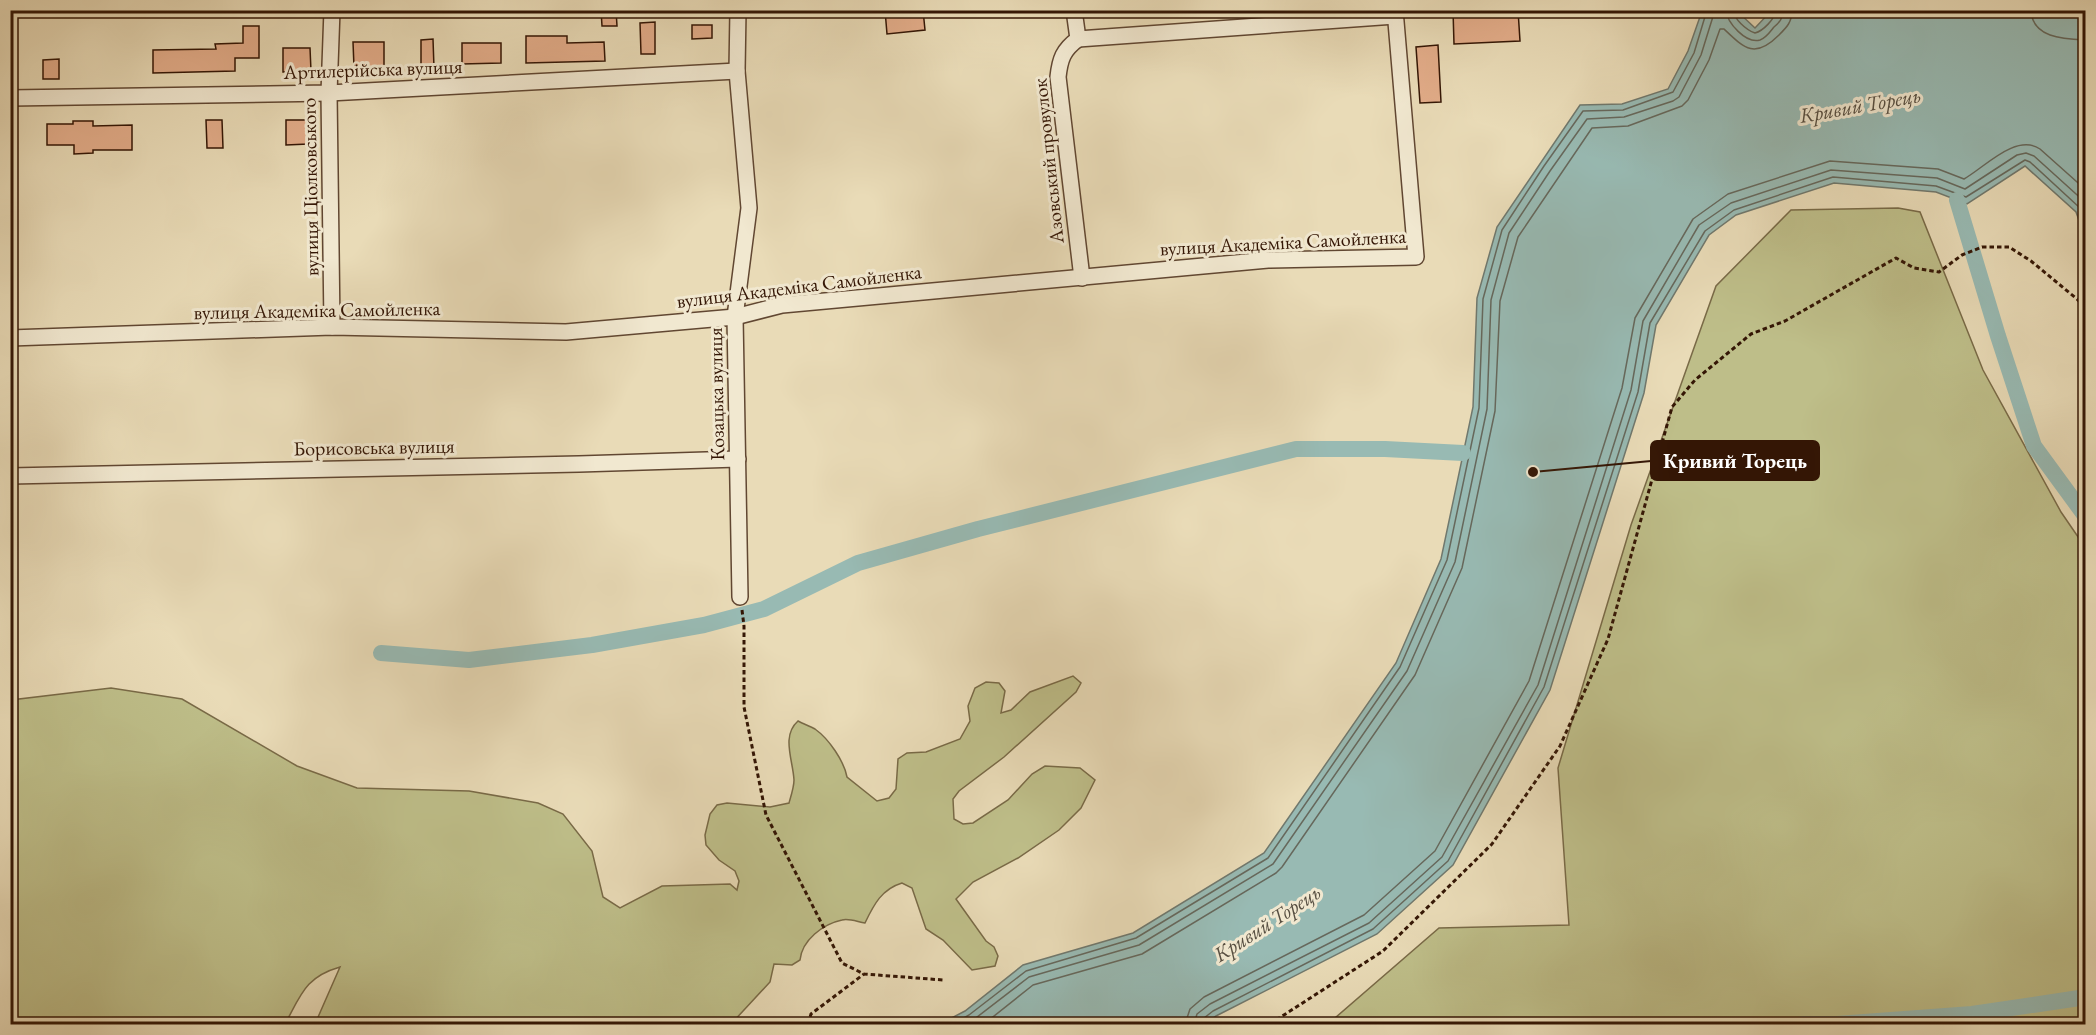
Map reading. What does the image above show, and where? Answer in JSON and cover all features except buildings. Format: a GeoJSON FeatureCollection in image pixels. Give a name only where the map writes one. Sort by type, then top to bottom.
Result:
{"type":"FeatureCollection","features":[{"type":"Feature","properties":{"kind":"street","name":"вулиця Ціолковського"},"geometry":{"type":"LineString","coordinates":[[332,10],[330,93],[332,327]]}},
{"type":"Feature","properties":{"kind":"street","name":"Козацька вулиця"},"geometry":{"type":"LineString","coordinates":[[738,10],[737,71],[749,208],[735,317],[741,602]]}},
{"type":"Feature","properties":{"kind":"street"},"geometry":{"type":"LineString","coordinates":[[1074,10],[1078,39],[1395,13]]}},
{"type":"Feature","properties":{"kind":"street","name":"вулиця Академіка Самойленка"},"geometry":{"type":"LineString","coordinates":[[10,338],[332,327],[566,332],[735,317],[782,305],[1268,260],[1416,257],[1395,13]]}},
{"type":"Feature","properties":{"kind":"street","name":"Азовський провулок"},"geometry":{"type":"LineString","coordinates":[[1078,39],[1069,45],[1060,60],[1058,77],[1082,278]]}},
{"type":"Feature","properties":{"kind":"street","name":"Артилерійська вулиця"},"geometry":{"type":"LineString","coordinates":[[10,98],[330,93],[737,71]]}},
{"type":"Feature","properties":{"kind":"street","name":"Борисовська вулиця"},"geometry":{"type":"LineString","coordinates":[[10,476],[738,459]]}},
{"type":"Feature","properties":{"kind":"path"},"geometry":{"type":"LineString","coordinates":[[1270,1024],[1383,951],[1492,844],[1560,746],[1608,639],[1672,407],[1687,389],[1751,334],[1785,321],[1896,258],[1914,268],[1939,272],[1962,255],[1982,247],[2009,247],[2031,261],[2078,299],[2085,309]]}},
{"type":"Feature","properties":{"kind":"path"},"geometry":{"type":"LineString","coordinates":[[741,602],[744,626],[744,707],[766,814],[842,963],[864,974],[944,980]]}},
{"type":"Feature","properties":{"kind":"path"},"geometry":{"type":"LineString","coordinates":[[808,1024],[811,1014],[864,974]]}},
{"type":"Feature","properties":{"kind":"green space"},"geometry":{"type":"Polygon","coordinates":[[[1898,208],[1920,212],[1983,370],[2061,512],[2085,547],[2085,1024],[1328,1024],[1439,928],[1569,925],[1558,768],[1631,525],[1716,286],[1791,210],[1898,208]]]}},
{"type":"Feature","properties":{"kind":"green space"},"geometry":{"type":"Polygon","coordinates":[[[1073,676],[1081,683],[1076,692],[1004,757],[959,791],[953,799],[954,819],[963,824],[973,823],[1008,800],[1032,774],[1045,766],[1080,768],[1095,780],[1081,808],[1059,830],[1018,858],[973,882],[956,899],[986,941],[994,947],[998,956],[995,966],[972,970],[943,940],[926,929],[912,888],[902,883],[889,889],[879,898],[865,923],[845,920],[828,925],[809,940],[800,960],[792,965],[774,964],[770,982],[731,1024],[315,1024],[340,967],[319,976],[305,988],[285,1024],[11,1024],[11,700],[111,688],[182,699],[297,766],[357,788],[469,791],[538,803],[563,814],[592,851],[603,897],[620,908],[662,886],[730,884],[737,890],[739,881],[735,871],[719,860],[706,845],[705,835],[710,814],[717,805],[727,803],[770,807],[789,803],[794,780],[789,741],[793,727],[798,721],[815,729],[825,738],[839,757],[847,777],[877,801],[889,798],[896,789],[898,759],[907,753],[926,752],[960,739],[970,721],[968,706],[975,688],[986,682],[999,683],[1005,691],[1001,713],[1011,710],[1030,692],[1073,676]]]}},
{"type":"Feature","properties":{"kind":"water"},"geometry":{"type":"Polygon","coordinates":[[[1772,10],[2032,10],[2085,18],[2085,237],[2076,212],[2025,166],[1967,204],[1936,192],[1834,183],[1736,215],[1709,235],[1656,325],[1644,393],[1550,690],[1453,865],[1377,934],[1216,1016],[1205,1024],[940,1024],[965,1011],[1023,965],[1133,933],[1264,853],[1396,663],[1441,559],[1473,407],[1477,298],[1497,227],[1580,105],[1622,104],[1668,89],[1688,51],[1702,11],[1737,11],[1755,28],[1772,10]]]}},
{"type":"Feature","properties":{"kind":"waterway"},"geometry":{"type":"LineString","coordinates":[[1957,200],[2034,446],[2086,517]]}},
{"type":"Feature","properties":{"kind":"waterway"},"geometry":{"type":"LineString","coordinates":[[381,653],[469,660],[592,645],[704,625],[764,609],[858,563],[978,529],[1296,449],[1385,449],[1463,453]]}},
{"type":"Feature","properties":{"kind":"waterway"},"geometry":{"type":"LineString","coordinates":[[1802,1024],[1837,1024],[1972,1014],[2086,997]]}},
{"type":"Feature","properties":{"kind":"place","name":"Кривий Торець"},"geometry":{"type":"Point","coordinates":[1533,472]}}]}
